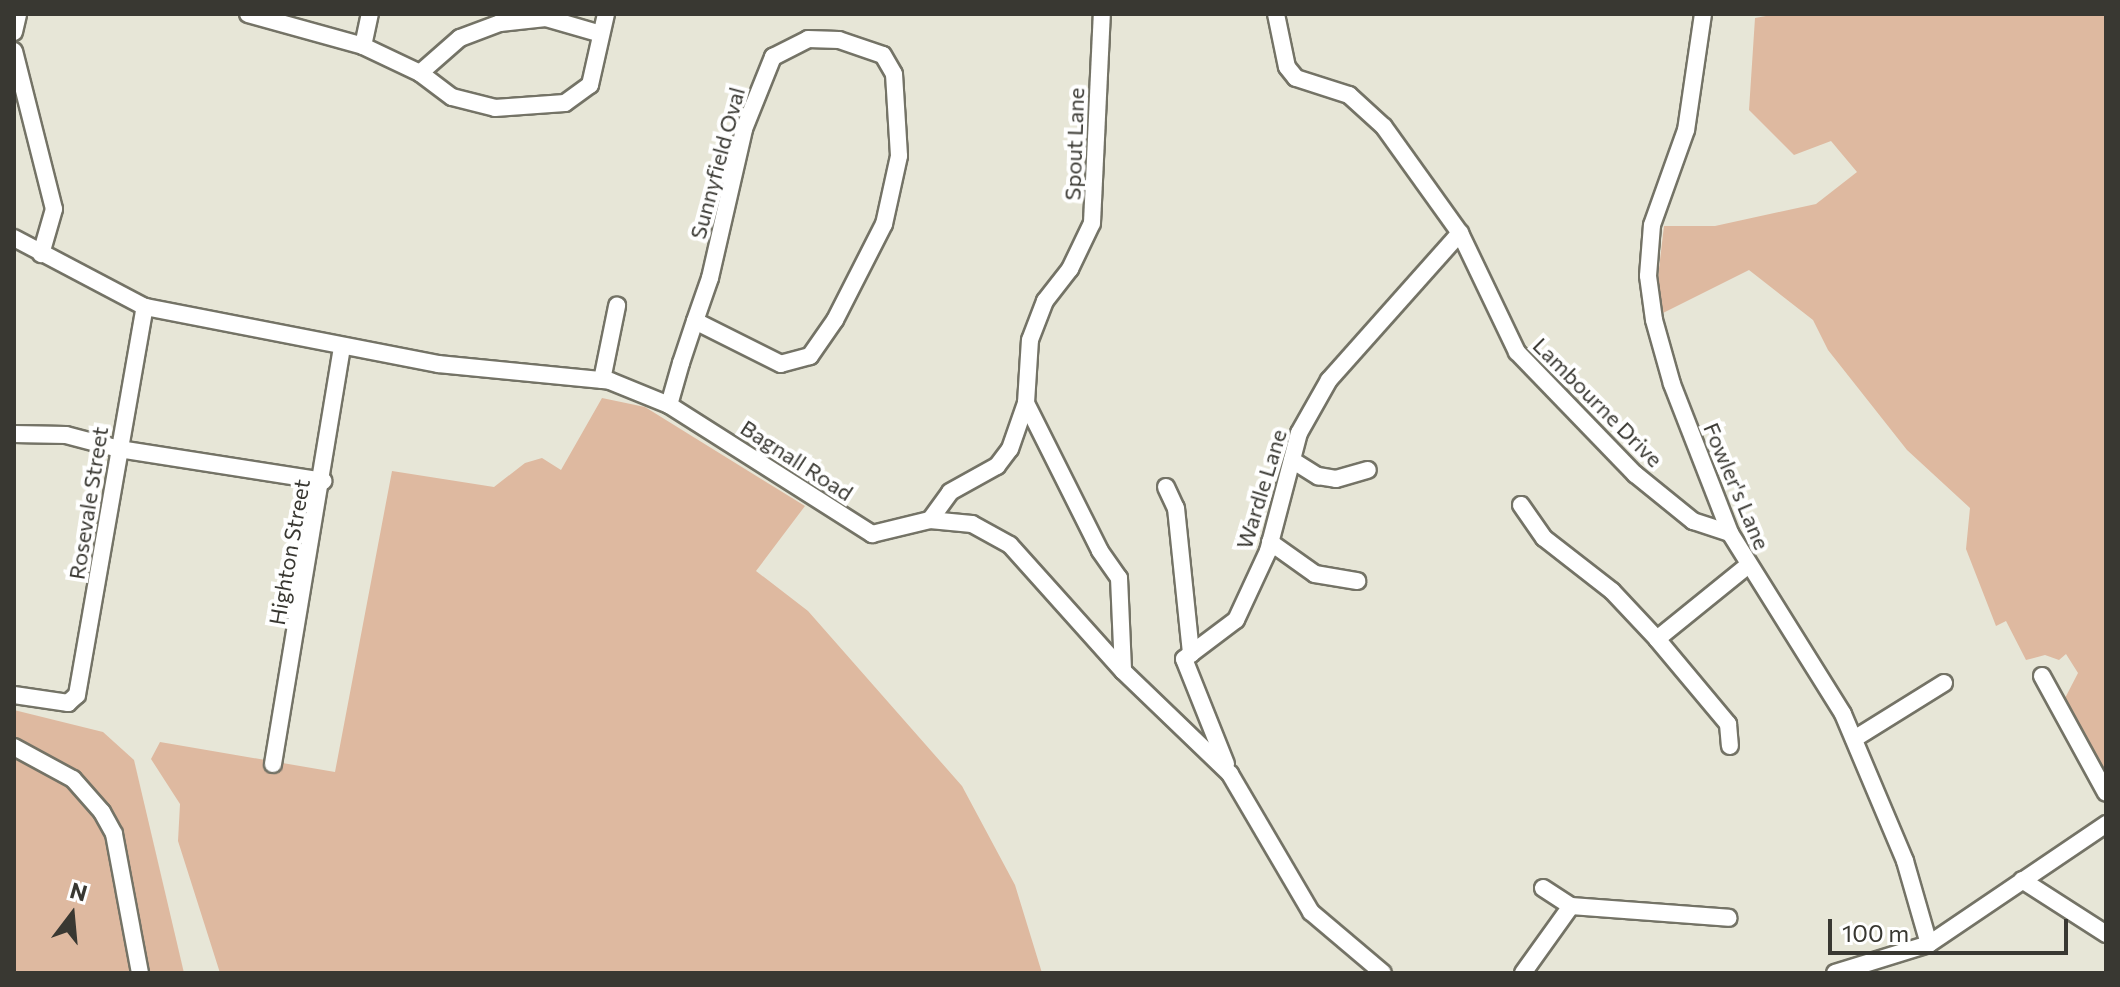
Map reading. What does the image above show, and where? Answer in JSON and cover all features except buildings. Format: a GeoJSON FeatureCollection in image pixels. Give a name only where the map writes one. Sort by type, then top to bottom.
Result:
{"type":"FeatureCollection","features":[{"type":"Feature","properties":{"kind":"street"},"geometry":{"type":"LineString","coordinates":[[14,32],[18,14]]}},
{"type":"Feature","properties":{"kind":"street"},"geometry":{"type":"LineString","coordinates":[[248,14],[363,46],[420,73],[452,97],[495,108],[565,103],[590,85],[606,14]]}},
{"type":"Feature","properties":{"kind":"street"},"geometry":{"type":"LineString","coordinates":[[363,46],[370,14]]}},
{"type":"Feature","properties":{"kind":"street","name":"Spout Lane"},"geometry":{"type":"LineString","coordinates":[[930,520],[950,492],[997,466],[1026,403],[1030,340],[1045,301],[1070,269],[1092,223],[1102,14]]}},
{"type":"Feature","properties":{"kind":"street","name":"Lambourne Drive"},"geometry":{"type":"LineString","coordinates":[[1276,14],[1287,67],[1296,78],[1349,95],[1384,127],[1460,233],[1517,352],[1635,474],[1693,521],[1730,533]]}},
{"type":"Feature","properties":{"kind":"street","name":"Fowler's Lane"},"geometry":{"type":"LineString","coordinates":[[1703,14],[1686,130],[1652,225],[1648,276],[1672,384],[1730,533],[1747,566],[1854,739],[1905,861],[1929,944]]}},
{"type":"Feature","properties":{"kind":"street"},"geometry":{"type":"LineString","coordinates":[[420,73],[460,38],[500,23],[546,18],[601,34]]}},
{"type":"Feature","properties":{"kind":"street","name":"Sunnyfield Oval"},"geometry":{"type":"LineString","coordinates":[[669,405],[695,321],[744,129],[773,57],[808,39],[839,40],[883,55],[894,74],[899,156],[884,224],[835,320],[810,356],[781,364],[695,321]]}},
{"type":"Feature","properties":{"kind":"street"},"geometry":{"type":"LineString","coordinates":[[14,51],[54,209],[41,254]]}},
{"type":"Feature","properties":{"kind":"street","name":"Wardle Lane"},"geometry":{"type":"LineString","coordinates":[[1191,654],[1236,620],[1270,542],[1299,433],[1329,380],[1460,233]]}},
{"type":"Feature","properties":{"kind":"street","name":"Bagnall Road"},"geometry":{"type":"LineString","coordinates":[[14,238],[145,307],[342,348],[509,374],[602,380],[669,405],[872,534],[930,520],[972,524],[1010,545],[1123,671],[1230,774],[1311,912],[1383,973]]}},
{"type":"Feature","properties":{"kind":"street"},"geometry":{"type":"LineString","coordinates":[[602,380],[617,306]]}},
{"type":"Feature","properties":{"kind":"street","name":"Rosevale Street"},"geometry":{"type":"LineString","coordinates":[[14,695],[68,703],[82,680],[145,307]]}},
{"type":"Feature","properties":{"kind":"street","name":"Highton Street"},"geometry":{"type":"LineString","coordinates":[[273,764],[324,481],[342,348]]}},
{"type":"Feature","properties":{"kind":"street"},"geometry":{"type":"LineString","coordinates":[[1026,403],[1100,551],[1119,578],[1123,671]]}},
{"type":"Feature","properties":{"kind":"street"},"geometry":{"type":"LineString","coordinates":[[14,434],[66,435],[119,449],[324,481]]}},
{"type":"Feature","properties":{"kind":"street"},"geometry":{"type":"LineString","coordinates":[[1292,460],[1318,476],[1336,479],[1368,470]]}},
{"type":"Feature","properties":{"kind":"street"},"geometry":{"type":"LineString","coordinates":[[1166,487],[1176,508],[1191,654],[1184,659],[1230,774]]}},
{"type":"Feature","properties":{"kind":"street"},"geometry":{"type":"LineString","coordinates":[[1521,505],[1544,538],[1612,591],[1657,639],[1728,724],[1730,746]]}},
{"type":"Feature","properties":{"kind":"street"},"geometry":{"type":"LineString","coordinates":[[1270,542],[1315,574],[1357,581]]}},
{"type":"Feature","properties":{"kind":"street"},"geometry":{"type":"LineString","coordinates":[[1657,639],[1747,566]]}},
{"type":"Feature","properties":{"kind":"street"},"geometry":{"type":"LineString","coordinates":[[2042,676],[2106,793]]}},
{"type":"Feature","properties":{"kind":"street"},"geometry":{"type":"LineString","coordinates":[[1854,739],[1944,683]]}},
{"type":"Feature","properties":{"kind":"street"},"geometry":{"type":"LineString","coordinates":[[14,747],[73,779],[102,812],[114,834],[140,973]]}},
{"type":"Feature","properties":{"kind":"street"},"geometry":{"type":"LineString","coordinates":[[1835,973],[1929,944],[2106,824]]}},
{"type":"Feature","properties":{"kind":"street"},"geometry":{"type":"LineString","coordinates":[[2022,880],[2106,934]]}},
{"type":"Feature","properties":{"kind":"street"},"geometry":{"type":"LineString","coordinates":[[1543,888],[1571,906],[1729,918]]}},
{"type":"Feature","properties":{"kind":"street"},"geometry":{"type":"LineString","coordinates":[[1523,973],[1571,906]]}},
{"type":"Feature","properties":{"kind":"shaded area"},"geometry":{"type":"Polygon","coordinates":[[[1777,14],[2106,14],[2106,779],[2063,702],[2078,673],[2066,654],[2059,660],[2045,655],[2026,660],[2006,621],[1996,626],[1966,549],[1970,508],[1907,450],[1828,350],[1813,320],[1749,270],[1663,313],[1658,277],[1664,226],[1715,226],[1816,204],[1857,172],[1831,141],[1794,155],[1749,110],[1755,18],[1777,14]]]}},
{"type":"Feature","properties":{"kind":"shaded area"},"geometry":{"type":"Polygon","coordinates":[[[602,398],[645,407],[805,506],[756,571],[808,611],[962,786],[1015,885],[1042,973],[220,973],[178,841],[180,804],[151,759],[160,742],[335,772],[392,471],[494,487],[525,463],[542,458],[561,470],[602,398]]]}},
{"type":"Feature","properties":{"kind":"shaded area"},"geometry":{"type":"Polygon","coordinates":[[[14,710],[103,732],[134,760],[184,973],[14,973],[14,710]]]}}]}
